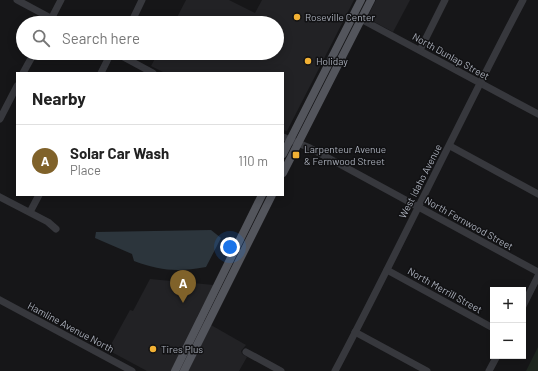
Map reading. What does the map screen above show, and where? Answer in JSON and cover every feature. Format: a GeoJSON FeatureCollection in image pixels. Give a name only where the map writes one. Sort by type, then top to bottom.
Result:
{"type":"FeatureCollection","features":[{"type":"Feature","properties":{"kind":"main road"},"geometry":{"type":"LineString","coordinates":[[357,17],[361,0]]}},
{"type":"Feature","properties":{"kind":"main road"},"geometry":{"type":"LineString","coordinates":[[284,152],[357,17],[371,0]]}},
{"type":"Feature","properties":{"kind":"main road"},"geometry":{"type":"LineString","coordinates":[[284,168],[290,140]]}},
{"type":"Feature","properties":{"kind":"main road"},"geometry":{"type":"LineString","coordinates":[[175,371],[262,196]]}},
{"type":"Feature","properties":{"kind":"main road"},"geometry":{"type":"LineString","coordinates":[[184,371],[272,196]]}},
{"type":"Feature","properties":{"kind":"street"},"geometry":{"type":"LineString","coordinates":[[17,0],[42,16]]}},
{"type":"Feature","properties":{"kind":"street"},"geometry":{"type":"LineString","coordinates":[[53,16],[61,0]]}},
{"type":"Feature","properties":{"kind":"street"},"geometry":{"type":"LineString","coordinates":[[134,16],[142,0]]}},
{"type":"Feature","properties":{"kind":"street"},"geometry":{"type":"LineString","coordinates":[[420,50],[446,0]]}},
{"type":"Feature","properties":{"kind":"street","name":"West Idaho Avenue"},"geometry":{"type":"LineString","coordinates":[[335,371],[450,146],[479,83],[523,0]]}},
{"type":"Feature","properties":{"kind":"street","name":"North Dunlap Street"},"geometry":{"type":"LineString","coordinates":[[357,17],[538,114]]}},
{"type":"Feature","properties":{"kind":"street"},"geometry":{"type":"LineString","coordinates":[[24,72],[30,60]]}},
{"type":"Feature","properties":{"kind":"street"},"geometry":{"type":"LineString","coordinates":[[102,72],[108,60]]}},
{"type":"Feature","properties":{"kind":"street"},"geometry":{"type":"LineString","coordinates":[[129,60],[151,72]]}},
{"type":"Feature","properties":{"kind":"street"},"geometry":{"type":"LineString","coordinates":[[0,119],[16,88]]}},
{"type":"Feature","properties":{"kind":"street","name":"North Fernwood Street"},"geometry":{"type":"LineString","coordinates":[[290,140],[419,207],[538,272]]}},
{"type":"Feature","properties":{"kind":"street"},"geometry":{"type":"LineString","coordinates":[[450,146],[538,194]]}},
{"type":"Feature","properties":{"kind":"street"},"geometry":{"type":"LineString","coordinates":[[30,212],[38,196]]}},
{"type":"Feature","properties":{"kind":"street"},"geometry":{"type":"LineString","coordinates":[[0,197],[48,222],[56,229]]}},
{"type":"Feature","properties":{"kind":"street","name":"North Merrill Street"},"geometry":{"type":"LineString","coordinates":[[387,270],[490,326]]}},
{"type":"Feature","properties":{"kind":"street"},"geometry":{"type":"LineString","coordinates":[[526,300],[538,276]]}},
{"type":"Feature","properties":{"kind":"street","name":"Hamline Avenue North"},"geometry":{"type":"LineString","coordinates":[[0,300],[132,371]]}},
{"type":"Feature","properties":{"kind":"street"},"geometry":{"type":"LineString","coordinates":[[355,332],[427,371]]}},
{"type":"Feature","properties":{"kind":"street"},"geometry":{"type":"LineString","coordinates":[[246,352],[281,371]]}},
{"type":"Feature","properties":{"kind":"street"},"geometry":{"type":"LineString","coordinates":[[489,371],[495,359]]}},
{"type":"Feature","properties":{"kind":"shaded area"},"geometry":{"type":"Polygon","coordinates":[[[186,0],[229,0],[255,13],[262,0],[354,0],[287,131],[284,130],[284,72],[163,72],[151,66],[154,60],[284,60],[284,16],[178,16],[186,0]]]}},
{"type":"Feature","properties":{"kind":"shaded area"},"geometry":{"type":"Polygon","coordinates":[[[376,0],[410,0],[393,32],[367,18],[376,0]]]}},
{"type":"Feature","properties":{"kind":"shaded area"},"geometry":{"type":"Polygon","coordinates":[[[211,230],[221,238],[206,267],[187,270],[161,269],[134,261],[132,254],[95,238],[96,232],[211,230]]]}},
{"type":"Feature","properties":{"kind":"shaded area"},"geometry":{"type":"Polygon","coordinates":[[[150,279],[214,285],[197,317],[246,345],[241,351],[242,354],[247,357],[239,371],[147,371],[108,350],[130,310],[133,311],[150,279]]]}},
{"type":"Feature","properties":{"kind":"shaded area"},"geometry":{"type":"Polygon","coordinates":[[[538,347],[538,371],[526,371],[538,347]]]}},
{"type":"Feature","properties":{"kind":"place","name":"Roseville Center"},"geometry":{"type":"Point","coordinates":[297,17]}},
{"type":"Feature","properties":{"kind":"place","name":"Holiday"},"geometry":{"type":"Point","coordinates":[308,61]}},
{"type":"Feature","properties":{"kind":"place","name":"Larpenteur Avenue & Fernwood Street"},"geometry":{"type":"Point","coordinates":[296,155]}},
{"type":"Feature","properties":{"kind":"place","name":"Solar Car Wash"},"geometry":{"type":"Point","coordinates":[183,303]}},
{"type":"Feature","properties":{"kind":"place","name":"Tires Plus"},"geometry":{"type":"Point","coordinates":[153,349]}}]}
